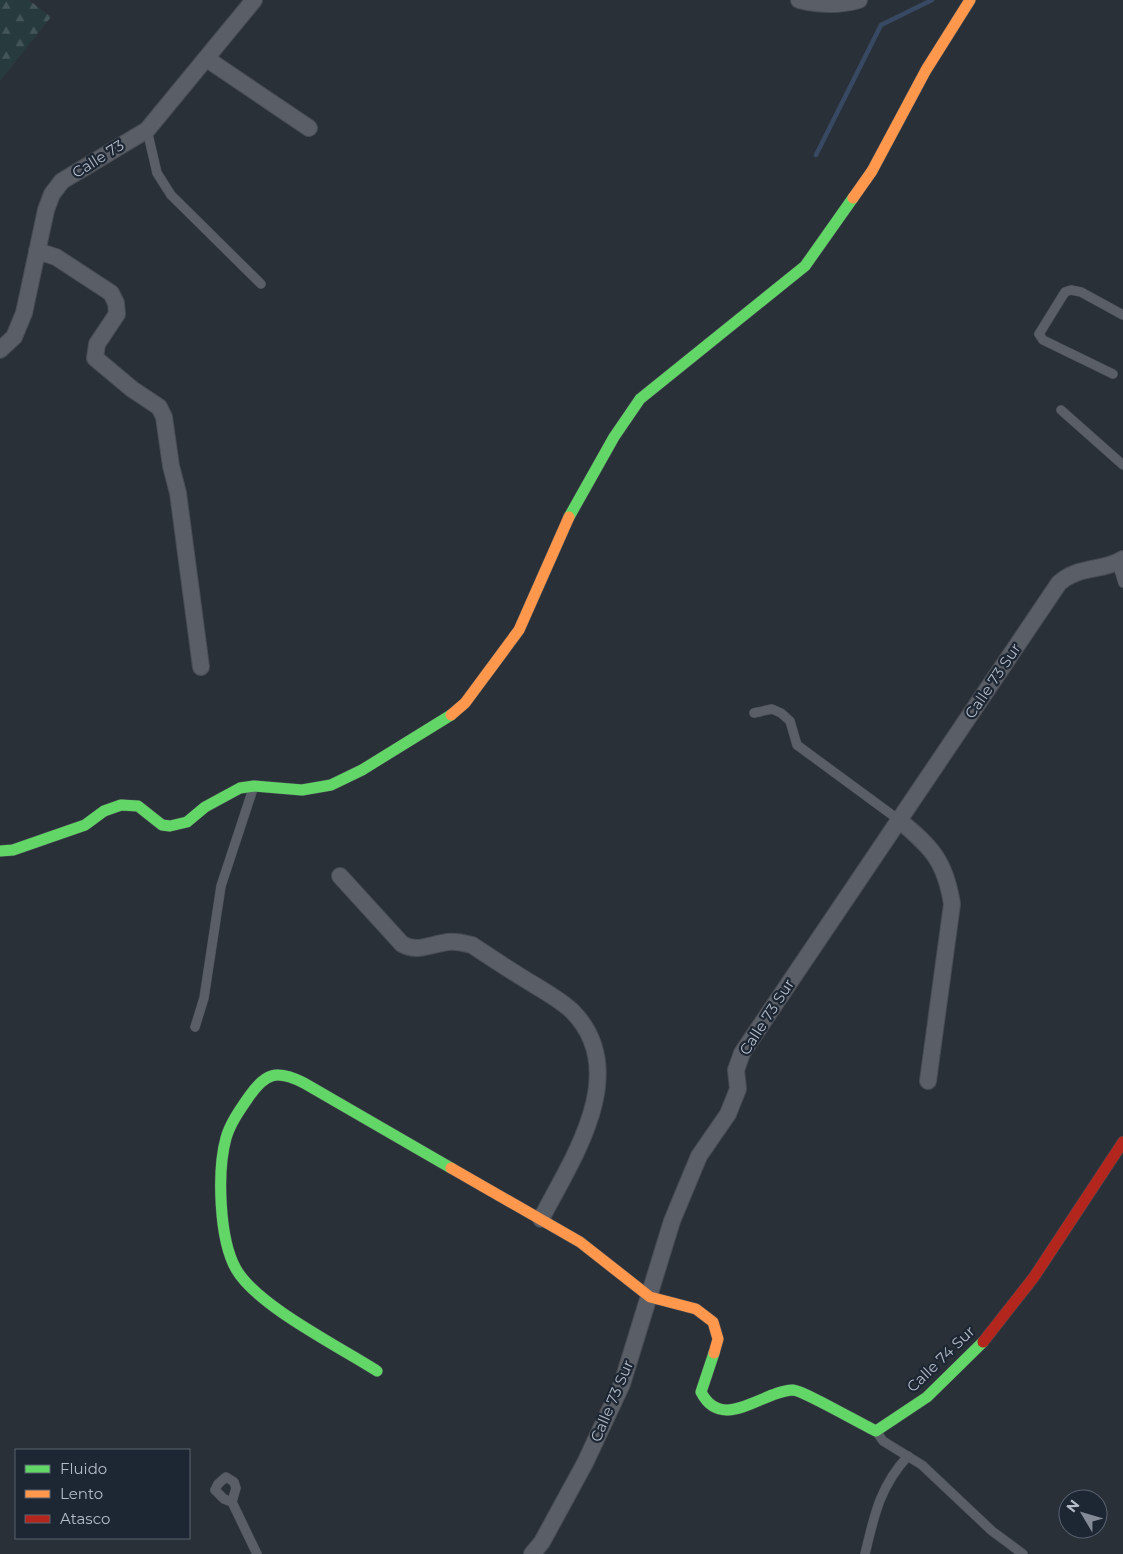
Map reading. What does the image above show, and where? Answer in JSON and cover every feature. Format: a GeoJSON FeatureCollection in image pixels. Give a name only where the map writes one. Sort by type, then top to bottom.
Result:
{"type":"FeatureCollection","features":[{"type":"Feature","properties":{"kind":"street","name":"Calle 73"},"geometry":{"type":"LineString","coordinates":[[0,350],[14,337],[24,313],[46,210],[52,194],[62,181],[146,130],[207,59],[254,0]]}},
{"type":"Feature","properties":{"kind":"street"},"geometry":{"type":"LineString","coordinates":[[799,0],[824,5],[845,4],[859,0]]}},
{"type":"Feature","properties":{"kind":"street"},"geometry":{"type":"LineString","coordinates":[[0,852],[13,850],[85,825],[104,811],[121,805],[138,806],[162,825],[170,826],[187,822],[205,807],[240,788],[254,786],[302,790],[331,785],[362,770],[456,712],[465,703],[519,630],[576,502],[614,437],[640,399],[805,266],[872,171],[926,70],[970,0]]}},
{"type":"Feature","properties":{"kind":"street"},"geometry":{"type":"LineString","coordinates":[[207,59],[309,128]]}},
{"type":"Feature","properties":{"kind":"street"},"geometry":{"type":"LineString","coordinates":[[37,250],[56,257],[111,293],[116,303],[117,314],[97,344],[95,358],[132,389],[160,407],[164,416],[171,466],[178,493],[201,667]]}},
{"type":"Feature","properties":{"kind":"street","name":"Calle 73 Sur"},"geometry":{"type":"LineString","coordinates":[[532,1554],[542,1542],[585,1463],[618,1393],[672,1221],[698,1156],[728,1114],[738,1089],[736,1070],[742,1053],[1059,583],[1068,574],[1120,561]]}},
{"type":"Feature","properties":{"kind":"street"},"geometry":{"type":"LineString","coordinates":[[899,820],[923,841],[941,863],[948,880],[952,904],[928,1081]]}},
{"type":"Feature","properties":{"kind":"street"},"geometry":{"type":"LineString","coordinates":[[340,876],[402,944],[409,948],[419,949],[458,941],[472,945],[566,1006],[588,1032],[596,1055],[597,1088],[594,1104],[584,1134],[541,1219]]}},
{"type":"Feature","properties":{"kind":"street"},"geometry":{"type":"LineString","coordinates":[[377,1371],[303,1325],[250,1287],[240,1276],[232,1261],[224,1221],[224,1148],[227,1137],[241,1108],[261,1082],[277,1074],[284,1074],[304,1083],[580,1242],[650,1296],[696,1309],[713,1322],[718,1339],[701,1392],[707,1403],[719,1410],[727,1409],[782,1390],[796,1390],[876,1431]]}},
{"type":"Feature","properties":{"kind":"street","name":"Calle 74 Sur"},"geometry":{"type":"LineString","coordinates":[[876,1431],[926,1398],[967,1359],[1018,1299],[1123,1142]]}},
{"type":"Feature","properties":{"kind":"lane"},"geometry":{"type":"LineString","coordinates":[[146,130],[156,173],[171,195],[261,284]]}},
{"type":"Feature","properties":{"kind":"lane"},"geometry":{"type":"LineString","coordinates":[[1113,374],[1043,340],[1040,334],[1065,292],[1071,290],[1081,292],[1123,314]]}},
{"type":"Feature","properties":{"kind":"lane"},"geometry":{"type":"LineString","coordinates":[[1061,410],[1123,465]]}},
{"type":"Feature","properties":{"kind":"lane"},"geometry":{"type":"LineString","coordinates":[[1120,561],[1123,583]]}},
{"type":"Feature","properties":{"kind":"lane"},"geometry":{"type":"LineString","coordinates":[[754,713],[772,710],[781,713],[790,721],[797,745],[899,820]]}},
{"type":"Feature","properties":{"kind":"lane"},"geometry":{"type":"LineString","coordinates":[[195,1027],[204,998],[221,886],[254,786]]}},
{"type":"Feature","properties":{"kind":"lane"},"geometry":{"type":"LineString","coordinates":[[876,1431],[890,1448],[922,1465],[992,1531],[1023,1554]]}},
{"type":"Feature","properties":{"kind":"lane"},"geometry":{"type":"LineString","coordinates":[[865,1554],[874,1514],[884,1489],[908,1456]]}},
{"type":"Feature","properties":{"kind":"lane"},"geometry":{"type":"LineString","coordinates":[[232,1502],[257,1554]]}},
{"type":"Feature","properties":{"kind":"green space"},"geometry":{"type":"Polygon","coordinates":[[[0,0],[29,0],[51,17],[0,81],[0,0]]]}},
{"type":"Feature","properties":{"kind":"waterway"},"geometry":{"type":"LineString","coordinates":[[816,155],[881,25],[932,0]]}},
{"type":"Feature","properties":{"kind":"traffic: fast"},"geometry":{"type":"LineString","coordinates":[[569,517],[614,437],[640,399],[805,266],[853,198]]}},
{"type":"Feature","properties":{"kind":"traffic: fast"},"geometry":{"type":"LineString","coordinates":[[0,851],[13,850],[85,825],[104,811],[121,805],[138,806],[162,825],[170,826],[187,822],[205,807],[240,788],[254,786],[302,790],[331,785],[362,770],[451,715]]}},
{"type":"Feature","properties":{"kind":"traffic: fast"},"geometry":{"type":"LineString","coordinates":[[377,1371],[280,1311],[247,1283],[236,1269],[226,1241],[221,1205],[221,1168],[226,1138],[241,1108],[260,1083],[272,1076],[286,1076],[304,1083],[451,1168]]}},
{"type":"Feature","properties":{"kind":"traffic: fast"},"geometry":{"type":"LineString","coordinates":[[714,1353],[701,1392],[710,1404],[720,1409],[731,1410],[743,1407],[768,1396],[793,1390],[820,1401],[876,1431],[927,1397],[983,1342]]}},
{"type":"Feature","properties":{"kind":"traffic: slow"},"geometry":{"type":"LineString","coordinates":[[853,198],[872,171],[926,70],[970,0]]}},
{"type":"Feature","properties":{"kind":"traffic: slow"},"geometry":{"type":"LineString","coordinates":[[451,715],[465,703],[519,630],[569,517]]}},
{"type":"Feature","properties":{"kind":"traffic: slow"},"geometry":{"type":"LineString","coordinates":[[451,1168],[580,1242],[650,1297],[696,1309],[713,1322],[718,1339],[714,1353]]}},
{"type":"Feature","properties":{"kind":"traffic: jam"},"geometry":{"type":"LineString","coordinates":[[983,1342],[1034,1277],[1123,1142]]}}]}
